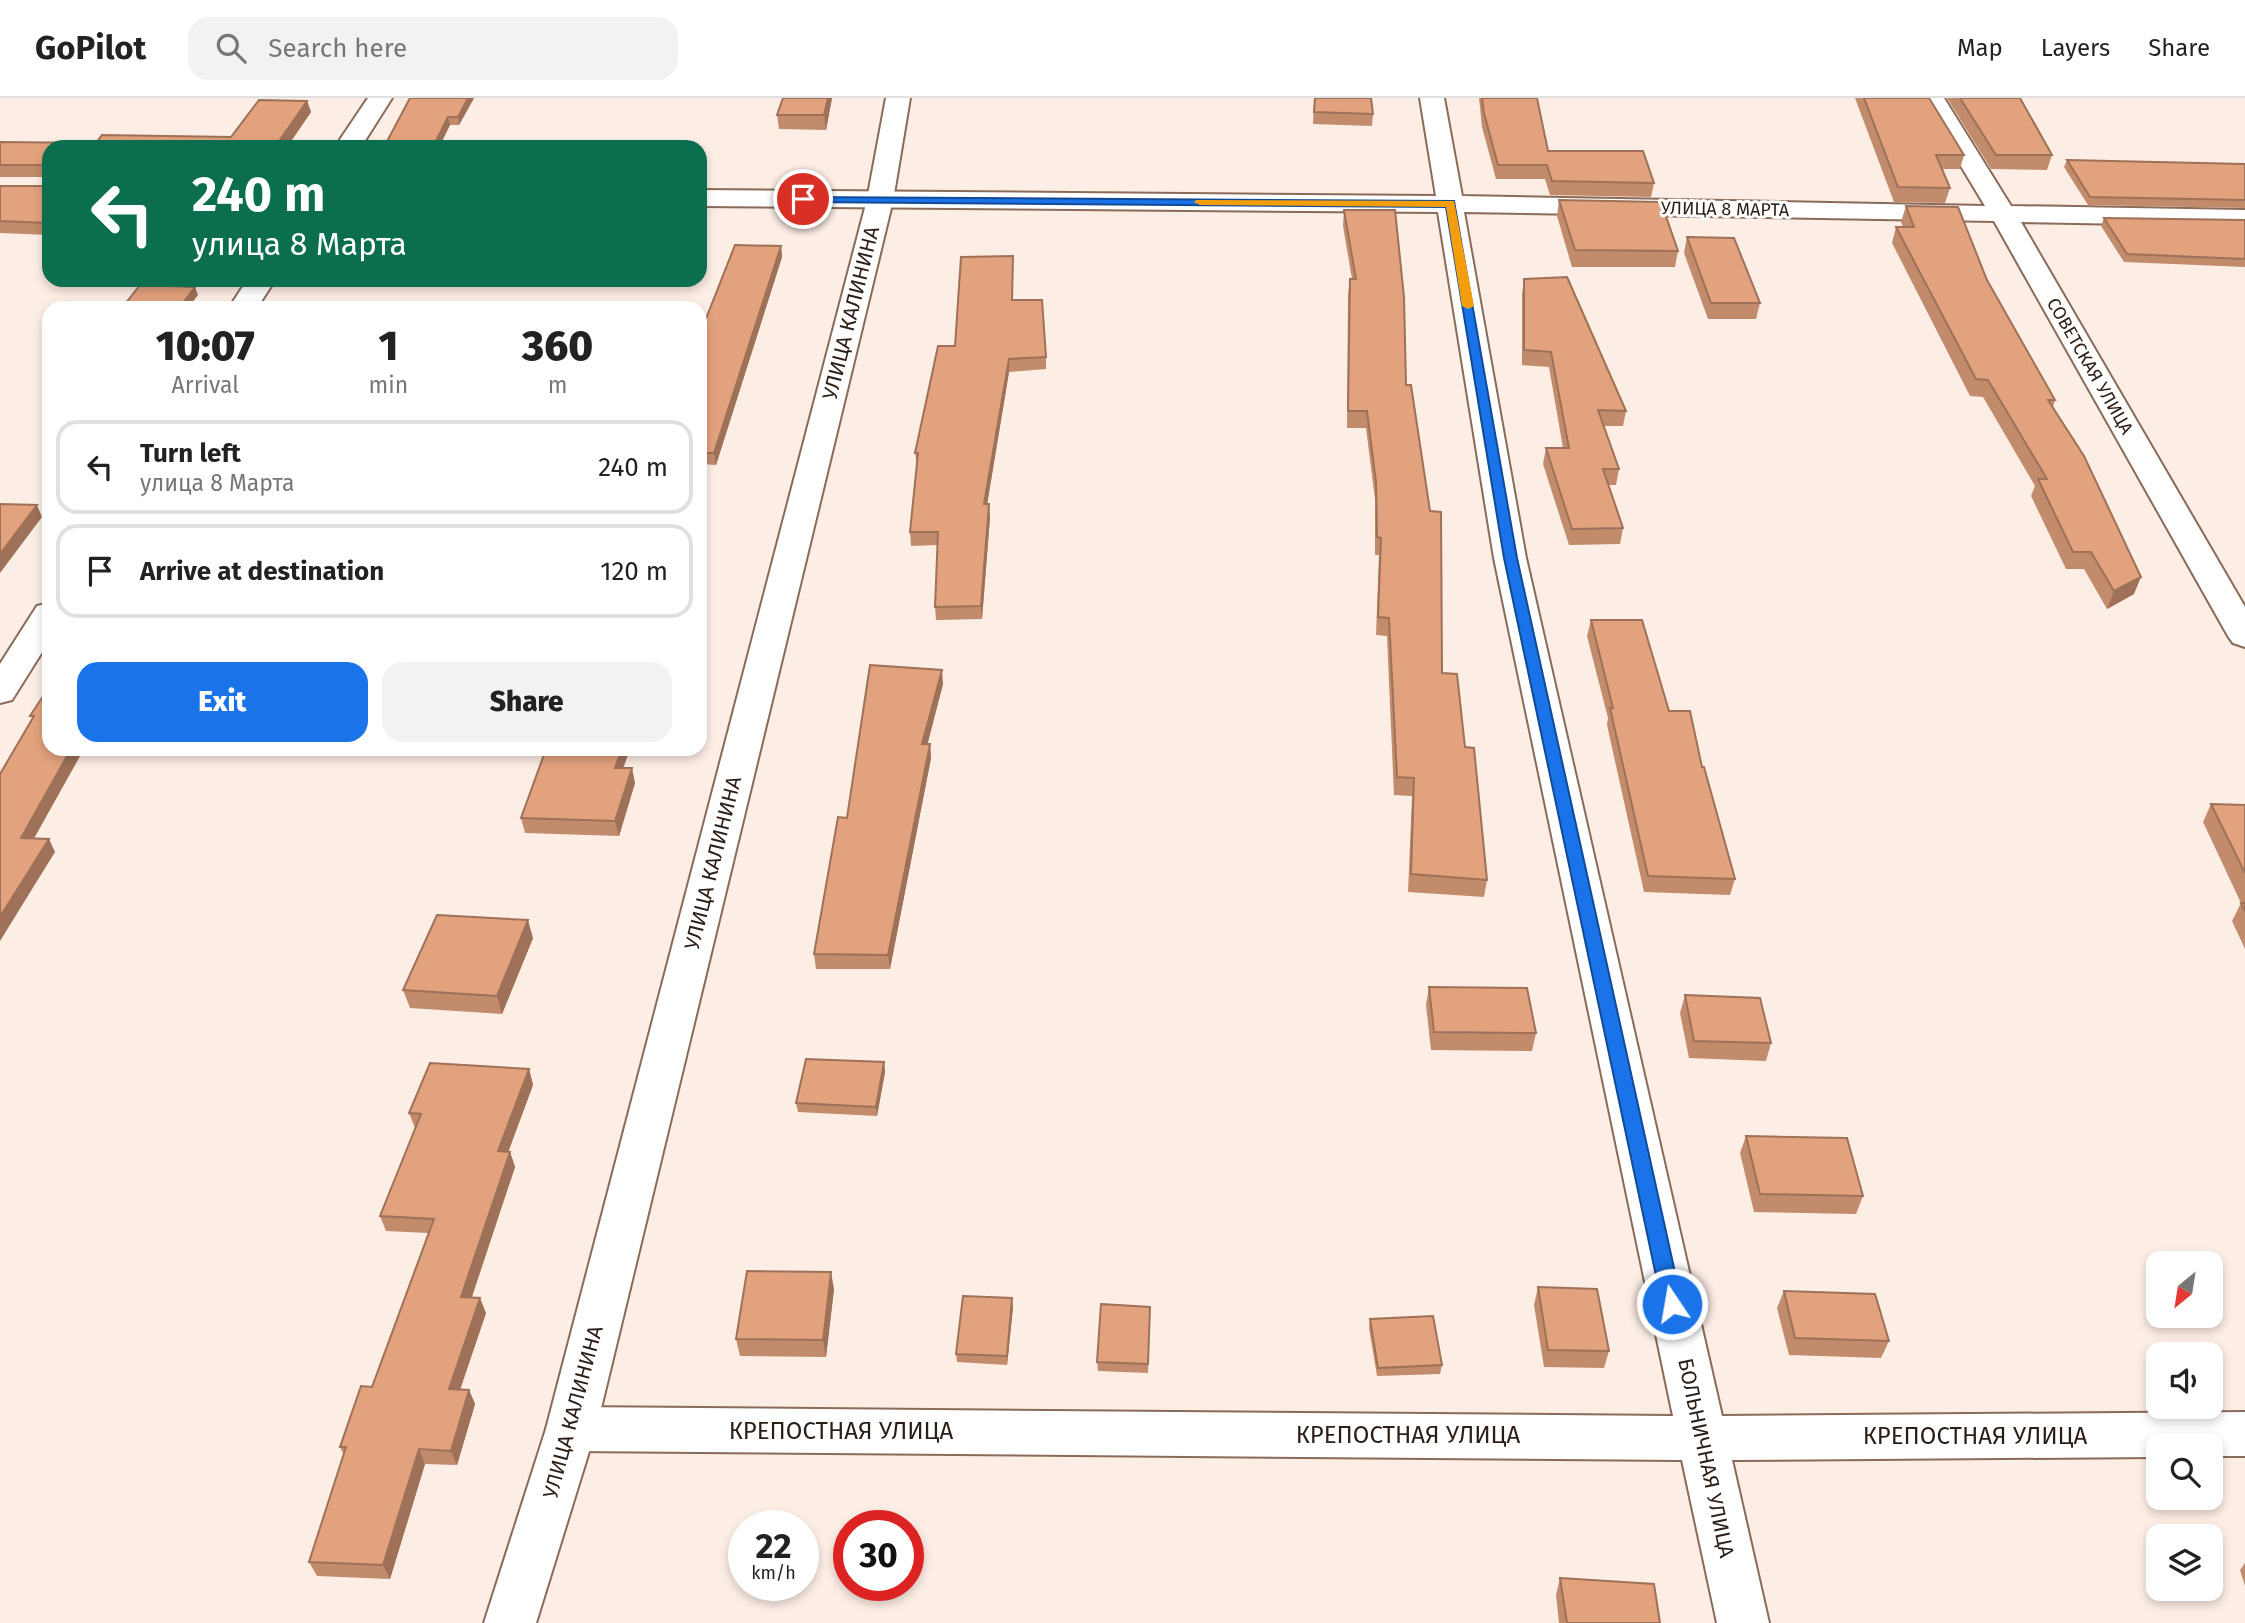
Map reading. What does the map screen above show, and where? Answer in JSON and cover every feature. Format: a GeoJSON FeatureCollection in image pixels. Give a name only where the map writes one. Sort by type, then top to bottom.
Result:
{"type":"FeatureCollection","features":[{"type":"Feature","properties":{"kind":"street"},"geometry":{"type":"LineString","coordinates":[[353,140],[380,98]]}},
{"type":"Feature","properties":{"kind":"street","name":"УЛИЦА КАЛИНИНА"},"geometry":{"type":"LineString","coordinates":[[510,1623],[571,1429],[880,200],[898,98]]}},
{"type":"Feature","properties":{"kind":"street","name":"БОЛЬНИЧНАЯ УЛИЦА"},"geometry":{"type":"LineString","coordinates":[[1432,98],[1510,558],[1743,1623]]}},
{"type":"Feature","properties":{"kind":"street","name":"СОВЕТСКАЯ УЛИЦА"},"geometry":{"type":"LineString","coordinates":[[1932,98],[2003,214],[2245,636]]}},
{"type":"Feature","properties":{"kind":"street","name":"УЛИЦА 8 МАРТА"},"geometry":{"type":"LineString","coordinates":[[707,198],[1450,204],[2245,218]]}},
{"type":"Feature","properties":{"kind":"street"},"geometry":{"type":"LineString","coordinates":[[0,692],[42,624]]}},
{"type":"Feature","properties":{"kind":"street","name":"КРЕПОСТНАЯ УЛИЦА"},"geometry":{"type":"LineString","coordinates":[[571,1429],[1701,1438],[2245,1434]]}},
{"type":"Feature","properties":{"kind":"building"},"geometry":{"type":"Polygon","coordinates":[[[410,98],[468,98],[458,117],[448,117],[436,140],[388,140],[410,98]]]}},
{"type":"Feature","properties":{"kind":"building"},"geometry":{"type":"Polygon","coordinates":[[[783,98],[828,98],[824,115],[777,115],[783,98]]]}},
{"type":"Feature","properties":{"kind":"building"},"geometry":{"type":"Polygon","coordinates":[[[1315,98],[1371,98],[1373,114],[1314,112],[1315,98]]]}},
{"type":"Feature","properties":{"kind":"building"},"geometry":{"type":"Polygon","coordinates":[[[1482,98],[1537,98],[1548,151],[1643,151],[1654,183],[1552,181],[1547,165],[1498,165],[1482,98]]]}},
{"type":"Feature","properties":{"kind":"building"},"geometry":{"type":"Polygon","coordinates":[[[1864,98],[1929,98],[1964,155],[1936,155],[1950,188],[1898,187],[1864,98]]]}},
{"type":"Feature","properties":{"kind":"building"},"geometry":{"type":"Polygon","coordinates":[[[1960,98],[2020,98],[2052,155],[1996,155],[1960,98]]]}},
{"type":"Feature","properties":{"kind":"building"},"geometry":{"type":"Polygon","coordinates":[[[259,100],[307,101],[280,140],[98,140],[102,135],[231,137],[259,100]]]}},
{"type":"Feature","properties":{"kind":"building"},"geometry":{"type":"Polygon","coordinates":[[[0,142],[42,142],[42,165],[0,165],[0,142]]]}},
{"type":"Feature","properties":{"kind":"building"},"geometry":{"type":"Polygon","coordinates":[[[2067,160],[2245,164],[2245,200],[2090,197],[2067,160]]]}},
{"type":"Feature","properties":{"kind":"building"},"geometry":{"type":"Polygon","coordinates":[[[0,186],[42,186],[42,223],[0,221],[0,186]]]}},
{"type":"Feature","properties":{"kind":"building"},"geometry":{"type":"Polygon","coordinates":[[[1559,200],[1661,202],[1678,251],[1575,250],[1559,200]]]}},
{"type":"Feature","properties":{"kind":"building"},"geometry":{"type":"Polygon","coordinates":[[[1906,206],[1958,207],[1987,280],[2055,400],[2048,400],[2084,456],[2141,577],[2114,591],[2091,552],[2073,552],[2038,479],[2047,479],[1988,380],[1976,379],[1896,227],[1914,227],[1906,206]]]}},
{"type":"Feature","properties":{"kind":"building"},"geometry":{"type":"Polygon","coordinates":[[[1344,210],[1395,210],[1404,297],[1406,385],[1411,385],[1430,511],[1441,512],[1442,673],[1457,674],[1465,747],[1474,748],[1487,880],[1411,874],[1414,778],[1397,777],[1389,618],[1378,617],[1381,538],[1377,537],[1376,482],[1367,411],[1348,411],[1350,279],[1356,279],[1344,210]]]}},
{"type":"Feature","properties":{"kind":"building"},"geometry":{"type":"Polygon","coordinates":[[[2104,218],[2245,220],[2245,259],[2127,254],[2104,218]]]}},
{"type":"Feature","properties":{"kind":"building"},"geometry":{"type":"Polygon","coordinates":[[[1687,237],[1734,238],[1760,303],[1711,303],[1687,237]]]}},
{"type":"Feature","properties":{"kind":"building"},"geometry":{"type":"Polygon","coordinates":[[[735,245],[781,246],[714,453],[707,453],[707,316],[735,245]]]}},
{"type":"Feature","properties":{"kind":"building"},"geometry":{"type":"Polygon","coordinates":[[[1013,256],[1012,300],[1042,300],[1046,357],[1009,359],[984,504],[989,504],[981,606],[935,607],[938,532],[910,532],[918,453],[915,453],[938,346],[955,346],[961,257],[1013,256]]]}},
{"type":"Feature","properties":{"kind":"building"},"geometry":{"type":"Polygon","coordinates":[[[1567,277],[1626,411],[1598,410],[1619,469],[1603,469],[1623,528],[1572,529],[1546,448],[1569,448],[1551,352],[1524,350],[1524,279],[1567,277]]]}},
{"type":"Feature","properties":{"kind":"building"},"geometry":{"type":"Polygon","coordinates":[[[138,287],[195,287],[184,301],[127,301],[138,287]]]}},
{"type":"Feature","properties":{"kind":"building"},"geometry":{"type":"Polygon","coordinates":[[[0,504],[37,505],[0,554],[0,504]]]}},
{"type":"Feature","properties":{"kind":"building"},"geometry":{"type":"Polygon","coordinates":[[[1591,620],[1642,620],[1669,711],[1690,711],[1702,767],[1735,879],[1648,876],[1610,708],[1613,708],[1591,620]]]}},
{"type":"Feature","properties":{"kind":"building"},"geometry":{"type":"Polygon","coordinates":[[[870,665],[942,670],[922,744],[930,744],[888,955],[814,954],[838,817],[847,818],[870,665]]]}},
{"type":"Feature","properties":{"kind":"building"},"geometry":{"type":"Polygon","coordinates":[[[42,698],[42,756],[67,756],[21,838],[49,839],[0,917],[0,774],[34,716],[30,716],[42,698]]]}},
{"type":"Feature","properties":{"kind":"building"},"geometry":{"type":"Polygon","coordinates":[[[543,756],[619,756],[615,768],[632,768],[615,821],[521,818],[543,756]]]}},
{"type":"Feature","properties":{"kind":"building"},"geometry":{"type":"Polygon","coordinates":[[[2211,804],[2245,805],[2245,873],[2211,804]]]}},
{"type":"Feature","properties":{"kind":"building"},"geometry":{"type":"Polygon","coordinates":[[[437,915],[528,920],[497,996],[403,990],[437,915]]]}},
{"type":"Feature","properties":{"kind":"building"},"geometry":{"type":"Polygon","coordinates":[[[1429,987],[1527,988],[1536,1033],[1434,1032],[1429,987]]]}},
{"type":"Feature","properties":{"kind":"building"},"geometry":{"type":"Polygon","coordinates":[[[1685,995],[1760,998],[1771,1043],[1694,1041],[1685,995]]]}},
{"type":"Feature","properties":{"kind":"building"},"geometry":{"type":"Polygon","coordinates":[[[806,1059],[884,1062],[876,1107],[796,1103],[806,1059]]]}},
{"type":"Feature","properties":{"kind":"building"},"geometry":{"type":"Polygon","coordinates":[[[430,1063],[529,1069],[498,1151],[510,1152],[461,1297],[480,1298],[449,1389],[469,1390],[451,1451],[419,1449],[383,1565],[309,1562],[346,1447],[340,1447],[361,1386],[372,1387],[434,1219],[380,1216],[421,1114],[409,1113],[430,1063]]]}},
{"type":"Feature","properties":{"kind":"building"},"geometry":{"type":"Polygon","coordinates":[[[1746,1136],[1847,1138],[1863,1196],[1760,1194],[1746,1136]]]}},
{"type":"Feature","properties":{"kind":"building"},"geometry":{"type":"Polygon","coordinates":[[[747,1271],[831,1272],[823,1340],[736,1339],[747,1271]]]}},
{"type":"Feature","properties":{"kind":"building"},"geometry":{"type":"Polygon","coordinates":[[[1538,1287],[1597,1289],[1609,1351],[1548,1350],[1538,1287]]]}},
{"type":"Feature","properties":{"kind":"building"},"geometry":{"type":"Polygon","coordinates":[[[1784,1291],[1875,1294],[1889,1341],[1795,1338],[1784,1291]]]}},
{"type":"Feature","properties":{"kind":"building"},"geometry":{"type":"Polygon","coordinates":[[[963,1296],[1012,1298],[1007,1356],[956,1354],[963,1296]]]}},
{"type":"Feature","properties":{"kind":"building"},"geometry":{"type":"Polygon","coordinates":[[[1101,1304],[1150,1307],[1148,1364],[1097,1362],[1101,1304]]]}},
{"type":"Feature","properties":{"kind":"building"},"geometry":{"type":"Polygon","coordinates":[[[1433,1316],[1442,1365],[1378,1368],[1370,1319],[1433,1316]]]}},
{"type":"Feature","properties":{"kind":"building"},"geometry":{"type":"Polygon","coordinates":[[[1560,1578],[1654,1584],[1660,1623],[1567,1623],[1560,1578]]]}},
{"type":"Feature","properties":{"kind":"slow traffic"},"geometry":{"type":"LineString","coordinates":[[1200,202],[1450,204],[1468,306]]}},
{"type":"Feature","properties":{"kind":"route"},"geometry":{"type":"LineString","coordinates":[[803,199],[1450,204],[1510,558],[1672,1304]]}}]}
